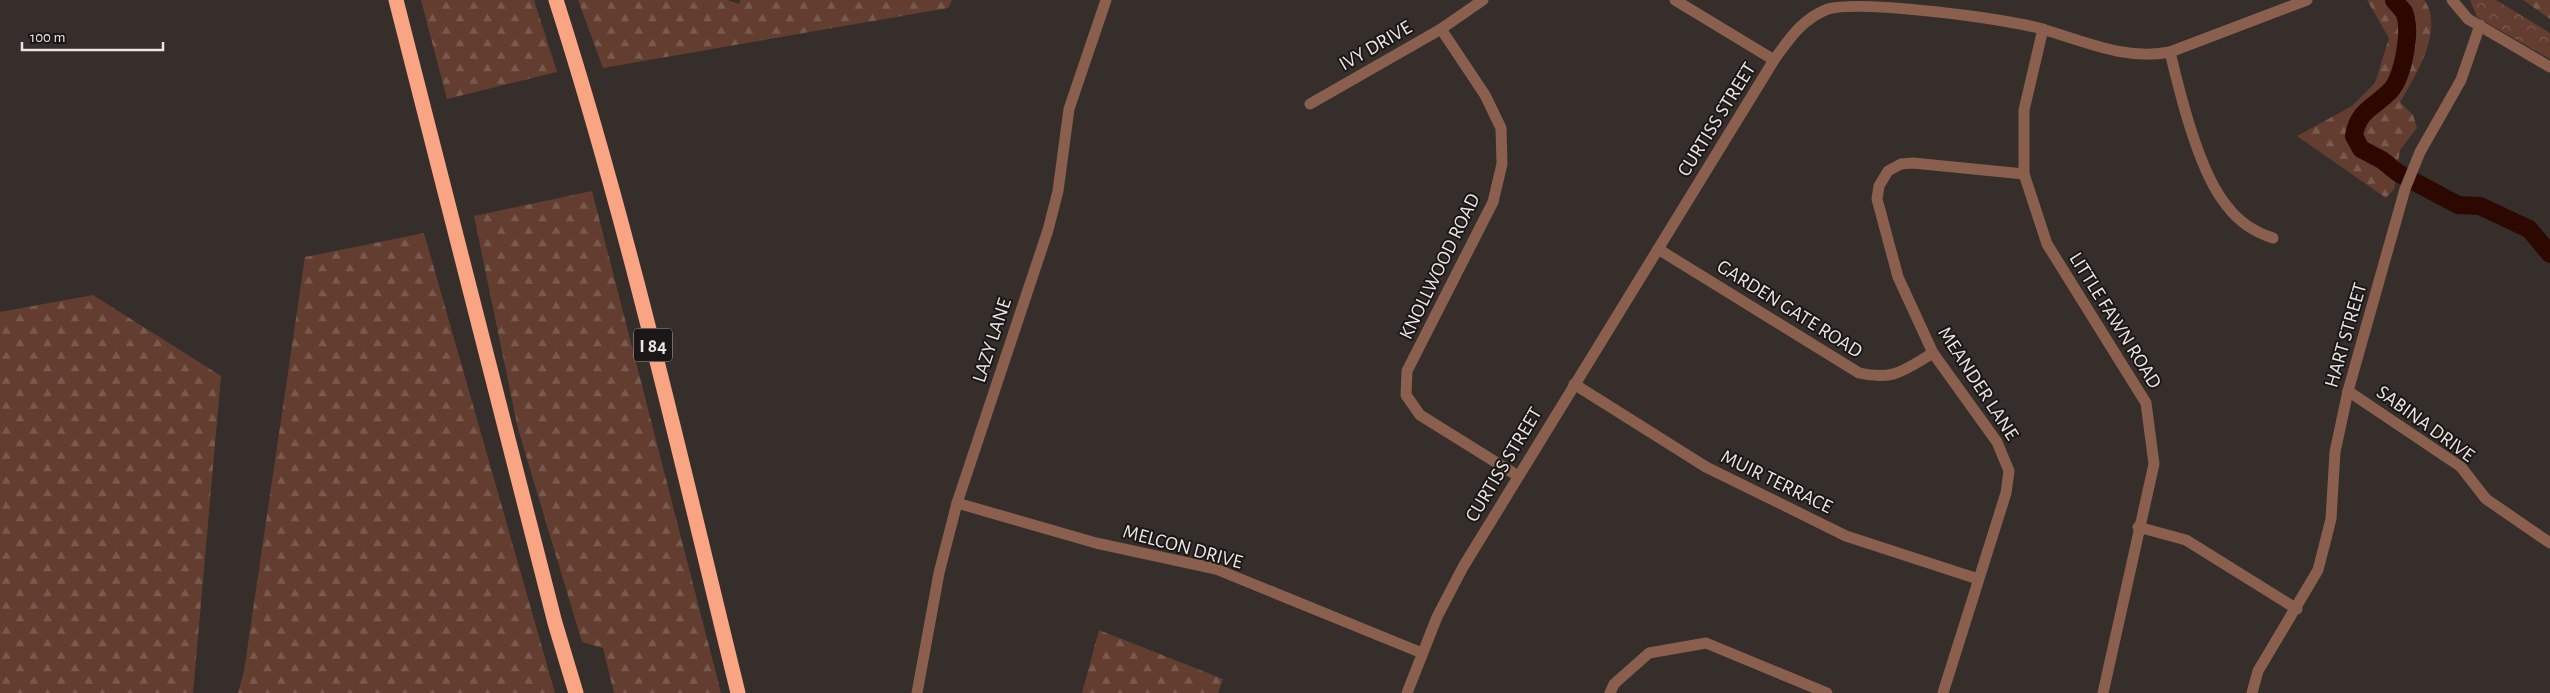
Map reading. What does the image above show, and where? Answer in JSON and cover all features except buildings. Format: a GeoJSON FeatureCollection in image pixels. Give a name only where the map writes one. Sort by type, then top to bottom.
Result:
{"type":"FeatureCollection","features":[{"type":"Feature","properties":{"kind":"highway"},"geometry":{"type":"LineString","coordinates":[[396,0],[540,564],[576,693]]}},
{"type":"Feature","properties":{"kind":"highway","name":"I 84"},"geometry":{"type":"LineString","coordinates":[[556,0],[601,147],[637,278],[738,693]]}},
{"type":"Feature","properties":{"kind":"street","name":"LAZY LANE"},"geometry":{"type":"LineString","coordinates":[[917,693],[939,573],[957,503],[1048,230],[1058,191],[1069,108],[1106,0]]}},
{"type":"Feature","properties":{"kind":"street","name":"IVY DRIVE"},"geometry":{"type":"LineString","coordinates":[[1310,104],[1441,29],[1483,0]]}},
{"type":"Feature","properties":{"kind":"street"},"geometry":{"type":"LineString","coordinates":[[1675,0],[1774,60]]}},
{"type":"Feature","properties":{"kind":"street","name":"CURTISS STREET"},"geometry":{"type":"LineString","coordinates":[[1407,693],[1446,598],[1518,476],[1774,60],[1799,27],[1811,17],[1842,5],[1900,8],[1995,19],[2043,29],[2128,54],[2155,55],[2170,52],[2308,0]]}},
{"type":"Feature","properties":{"kind":"street"},"geometry":{"type":"LineString","coordinates":[[2452,0],[2463,14],[2550,67]]}},
{"type":"Feature","properties":{"kind":"street","name":"HART STREET"},"geometry":{"type":"LineString","coordinates":[[2252,693],[2258,671],[2318,570],[2329,528],[2335,452],[2348,391],[2405,189],[2412,169],[2431,130],[2461,80],[2480,25]]}},
{"type":"Feature","properties":{"kind":"street","name":"KNOLLWOOD ROAD"},"geometry":{"type":"LineString","coordinates":[[1441,29],[1485,95],[1501,128],[1502,164],[1493,202],[1407,371],[1406,395],[1420,415],[1518,476]]}},
{"type":"Feature","properties":{"kind":"street","name":"LITTLE FAWN ROAD"},"geometry":{"type":"LineString","coordinates":[[2043,29],[2024,110],[2024,174],[2046,244],[2146,403],[2154,464],[2138,527],[2103,693]]}},
{"type":"Feature","properties":{"kind":"street"},"geometry":{"type":"LineString","coordinates":[[2170,52],[2196,140],[2208,172],[2226,205],[2247,227],[2273,238]]}},
{"type":"Feature","properties":{"kind":"street","name":"MEANDER LANE"},"geometry":{"type":"LineString","coordinates":[[1943,693],[2006,493],[2009,470],[1997,442],[1933,353],[1898,277],[1877,199],[1879,186],[1888,170],[1901,164],[1913,163],[2024,174]]}},
{"type":"Feature","properties":{"kind":"street","name":"GARDEN GATE ROAD"},"geometry":{"type":"LineString","coordinates":[[1658,249],[1859,374],[1878,378],[1896,374],[1933,353]]}},
{"type":"Feature","properties":{"kind":"street","name":"MUIR TERRACE"},"geometry":{"type":"LineString","coordinates":[[1574,384],[1706,467],[1846,536],[1978,579]]}},
{"type":"Feature","properties":{"kind":"street","name":"SABINA DRIVE"},"geometry":{"type":"LineString","coordinates":[[2348,391],[2461,467],[2486,499],[2550,543]]}},
{"type":"Feature","properties":{"kind":"street","name":"MELCON DRIVE"},"geometry":{"type":"LineString","coordinates":[[957,503],[1096,543],[1216,570],[1422,653]]}},
{"type":"Feature","properties":{"kind":"street"},"geometry":{"type":"LineString","coordinates":[[2138,527],[2186,540],[2296,609]]}},
{"type":"Feature","properties":{"kind":"street"},"geometry":{"type":"LineString","coordinates":[[1610,693],[1614,684],[1649,653],[1706,643],[1827,693]]}},
{"type":"Feature","properties":{"kind":"green space"},"geometry":{"type":"Polygon","coordinates":[[[421,0],[534,0],[557,72],[447,99],[421,0]]]}},
{"type":"Feature","properties":{"kind":"green space"},"geometry":{"type":"Polygon","coordinates":[[[578,0],[728,0],[739,4],[740,0],[952,0],[948,8],[603,68],[578,0]]]}},
{"type":"Feature","properties":{"kind":"green space"},"geometry":{"type":"Polygon","coordinates":[[[2367,0],[2424,0],[2430,11],[2430,38],[2426,52],[2400,102],[2413,115],[2417,128],[2400,150],[2394,189],[2386,198],[2297,136],[2352,106],[2375,83],[2389,38],[2367,0]]]}},
{"type":"Feature","properties":{"kind":"green space"},"geometry":{"type":"Polygon","coordinates":[[[2470,0],[2496,0],[2550,33],[2550,59],[2477,17],[2470,0]]]}},
{"type":"Feature","properties":{"kind":"green space"},"geometry":{"type":"Polygon","coordinates":[[[2523,0],[2550,0],[2550,19],[2523,0]]]}},
{"type":"Feature","properties":{"kind":"green space"},"geometry":{"type":"Polygon","coordinates":[[[592,191],[721,693],[614,693],[603,648],[582,642],[518,429],[474,216],[592,191]]]}},
{"type":"Feature","properties":{"kind":"green space"},"geometry":{"type":"Polygon","coordinates":[[[424,233],[555,693],[238,693],[244,671],[305,257],[424,233]]]}},
{"type":"Feature","properties":{"kind":"green space"},"geometry":{"type":"Polygon","coordinates":[[[93,295],[221,376],[193,693],[0,693],[0,312],[93,295]]]}},
{"type":"Feature","properties":{"kind":"green space"},"geometry":{"type":"Polygon","coordinates":[[[1099,630],[1223,679],[1218,693],[1082,693],[1099,630]]]}},
{"type":"Feature","properties":{"kind":"waterway"},"geometry":{"type":"LineString","coordinates":[[2394,0],[2404,12],[2406,20],[2407,41],[2405,52],[2399,74],[2391,90],[2359,120],[2354,136],[2361,149],[2382,160],[2398,173],[2458,205],[2480,206],[2529,229],[2550,254]]}}]}
